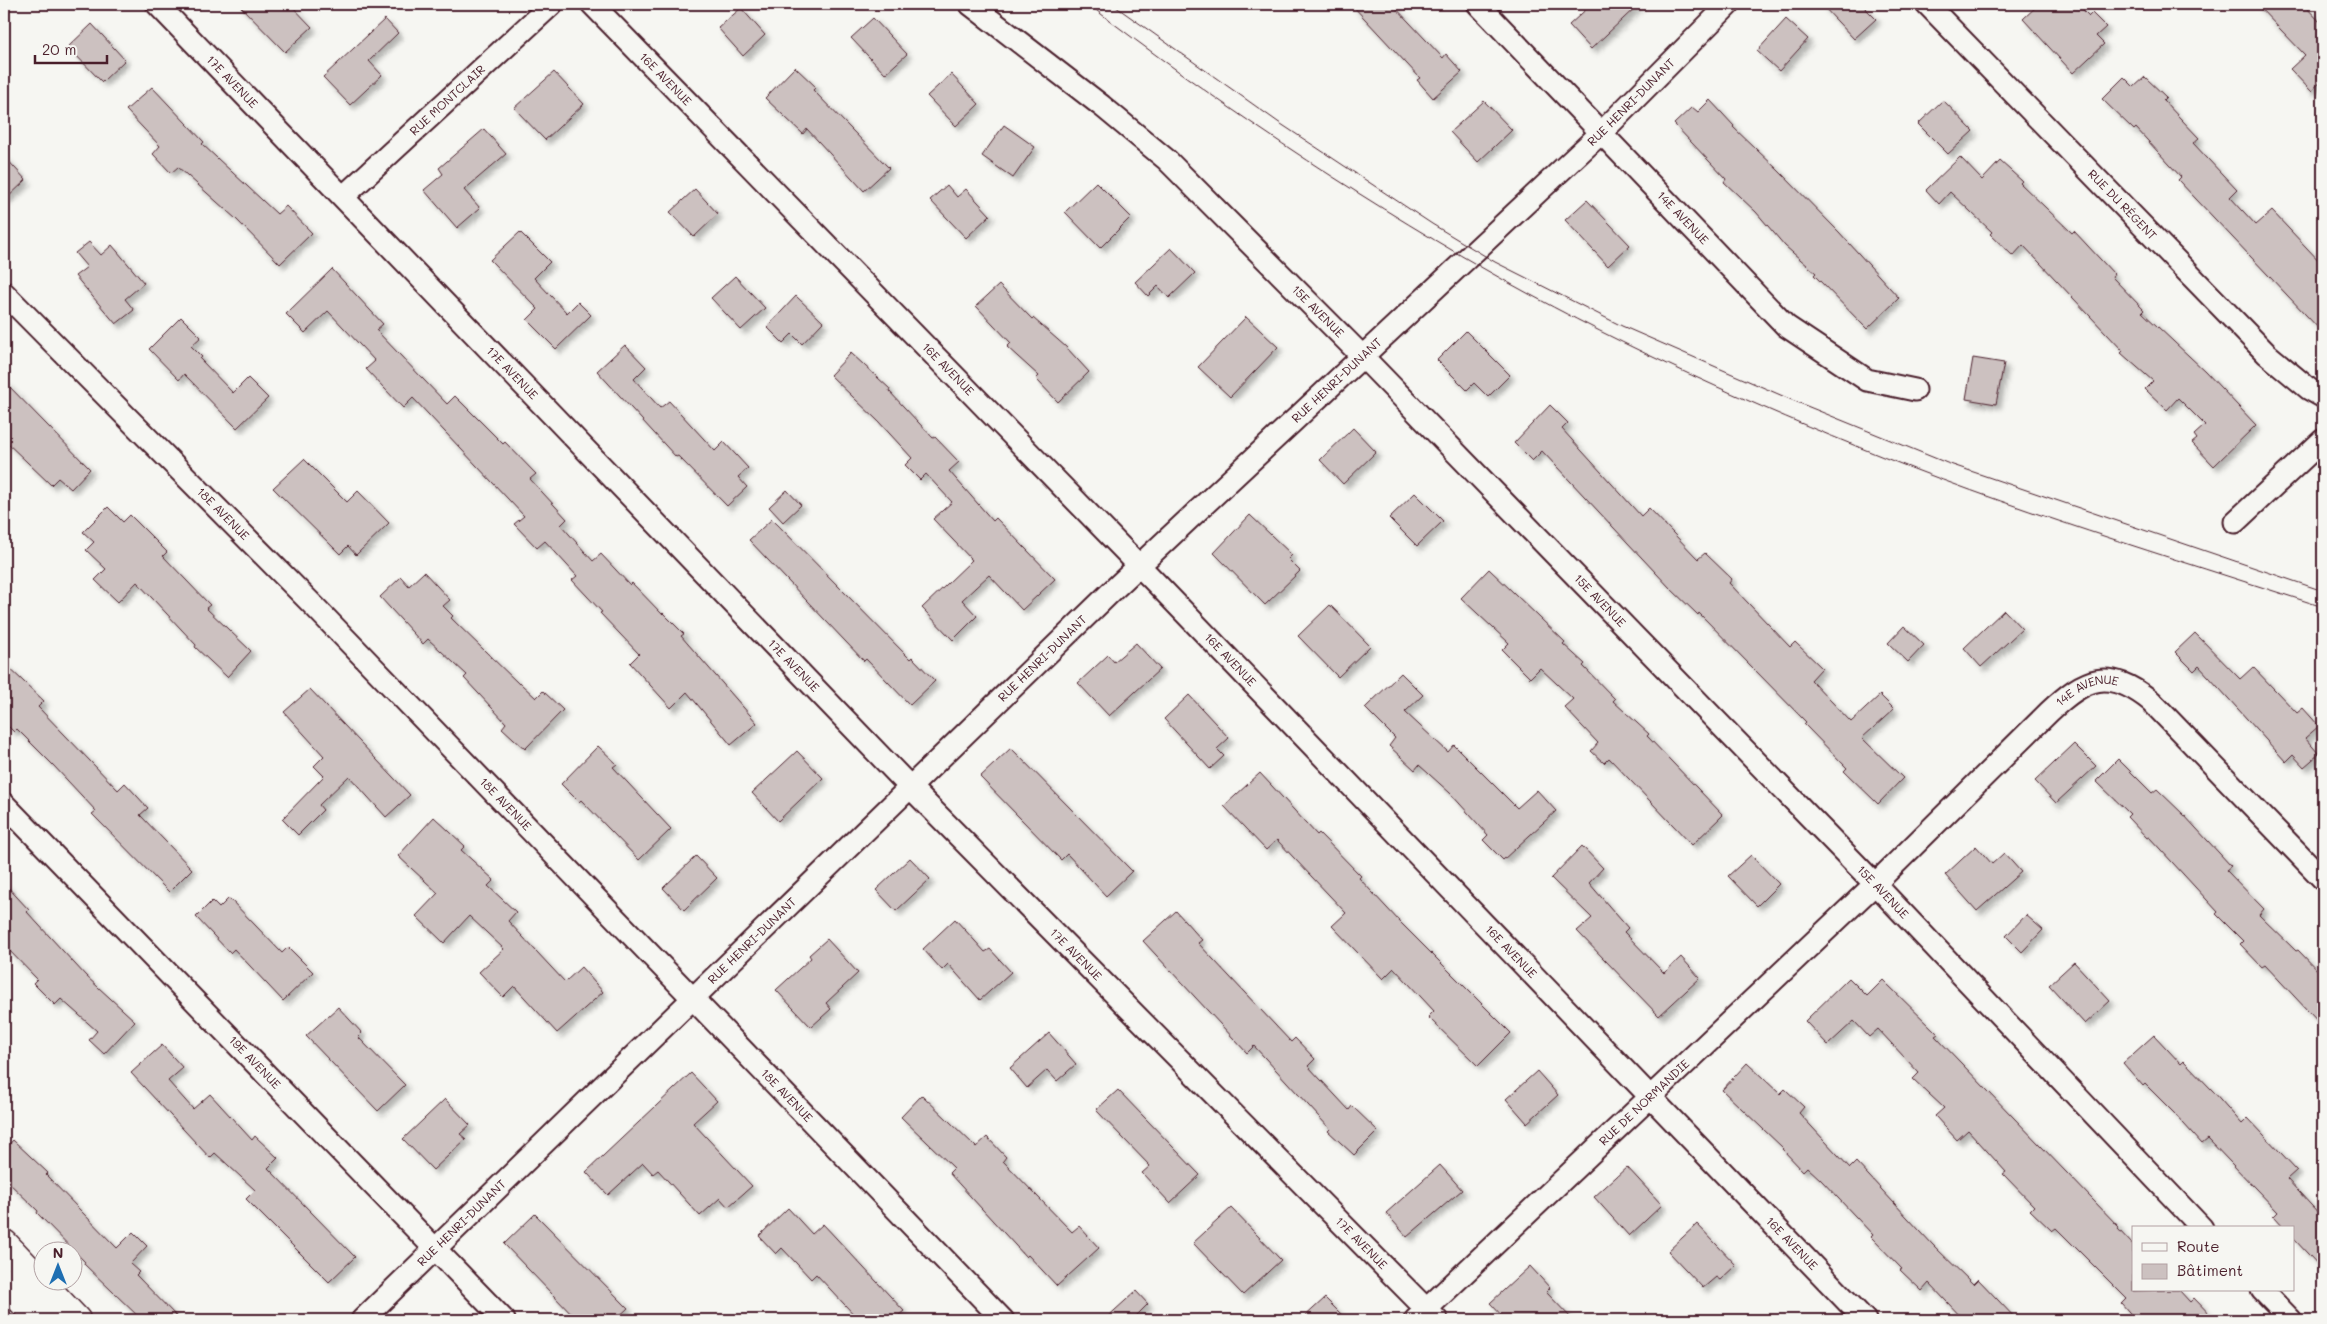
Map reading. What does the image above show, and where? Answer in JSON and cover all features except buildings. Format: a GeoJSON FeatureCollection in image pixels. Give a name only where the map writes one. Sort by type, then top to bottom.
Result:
{"type":"FeatureCollection","features":[{"type":"Feature","properties":{"kind":"street","name":"17E AVENUE"},"geometry":{"type":"LineString","coordinates":[[157,4],[344,196],[910,787],[1426,1317]]}},
{"type":"Feature","properties":{"kind":"street","name":"RUE MONTCLAIR"},"geometry":{"type":"LineString","coordinates":[[344,196],[552,4]]}},
{"type":"Feature","properties":{"kind":"street","name":"16E AVENUE"},"geometry":{"type":"LineString","coordinates":[[592,4],[1139,567],[1865,1320]]}},
{"type":"Feature","properties":{"kind":"street","name":"15E AVENUE"},"geometry":{"type":"LineString","coordinates":[[970,4],[1102,106],[1167,160],[1363,357],[1875,884],[2200,1226]]}},
{"type":"Feature","properties":{"kind":"street","name":"14E AVENUE"},"geometry":{"type":"LineString","coordinates":[[1478,4],[1786,326],[1867,380],[1915,390]]}},
{"type":"Feature","properties":{"kind":"street","name":"RUE HENRI-DUNANT"},"geometry":{"type":"LineString","coordinates":[[362,1320],[1139,567],[1601,133],[1729,4]]}},
{"type":"Feature","properties":{"kind":"street","name":"RUE DU RÉGENT"},"geometry":{"type":"LineString","coordinates":[[1927,4],[2268,354],[2308,388],[2323,397]]}},
{"type":"Feature","properties":{"kind":"street","name":"18E AVENUE"},"geometry":{"type":"LineString","coordinates":[[4,293],[316,608],[1003,1320]]}},
{"type":"Feature","properties":{"kind":"street"},"geometry":{"type":"LineString","coordinates":[[2235,522],[2323,440]]}},
{"type":"Feature","properties":{"kind":"street","name":"14E AVENUE"},"geometry":{"type":"LineString","coordinates":[[1875,884],[2065,697],[2084,684],[2105,680],[2128,684],[2162,711],[2323,879]]}},
{"type":"Feature","properties":{"kind":"street","name":"19E AVENUE"},"geometry":{"type":"LineString","coordinates":[[4,804],[504,1320]]}},
{"type":"Feature","properties":{"kind":"street","name":"RUE DE NORMANDIE"},"geometry":{"type":"LineString","coordinates":[[1426,1317],[1650,1096],[1875,884]]}},
{"type":"Feature","properties":{"kind":"street"},"geometry":{"type":"LineString","coordinates":[[4,1244],[76,1320]]}},
{"type":"Feature","properties":{"kind":"street"},"geometry":{"type":"LineString","coordinates":[[4,1282],[41,1320]]}},
{"type":"Feature","properties":{"kind":"street"},"geometry":{"type":"LineString","coordinates":[[2264,1292],[2291,1320]]}},
{"type":"Feature","properties":{"kind":"tram line"},"geometry":{"type":"LineString","coordinates":[[1088,4],[1233,110],[1383,209],[1486,270],[1622,342],[1762,407],[1972,491],[2088,531],[2323,607]]}},
{"type":"Feature","properties":{"kind":"tram line"},"geometry":{"type":"LineString","coordinates":[[1112,4],[1278,122],[1432,224],[1495,262],[1622,326],[1792,400],[1947,463],[2323,591]]}}]}
